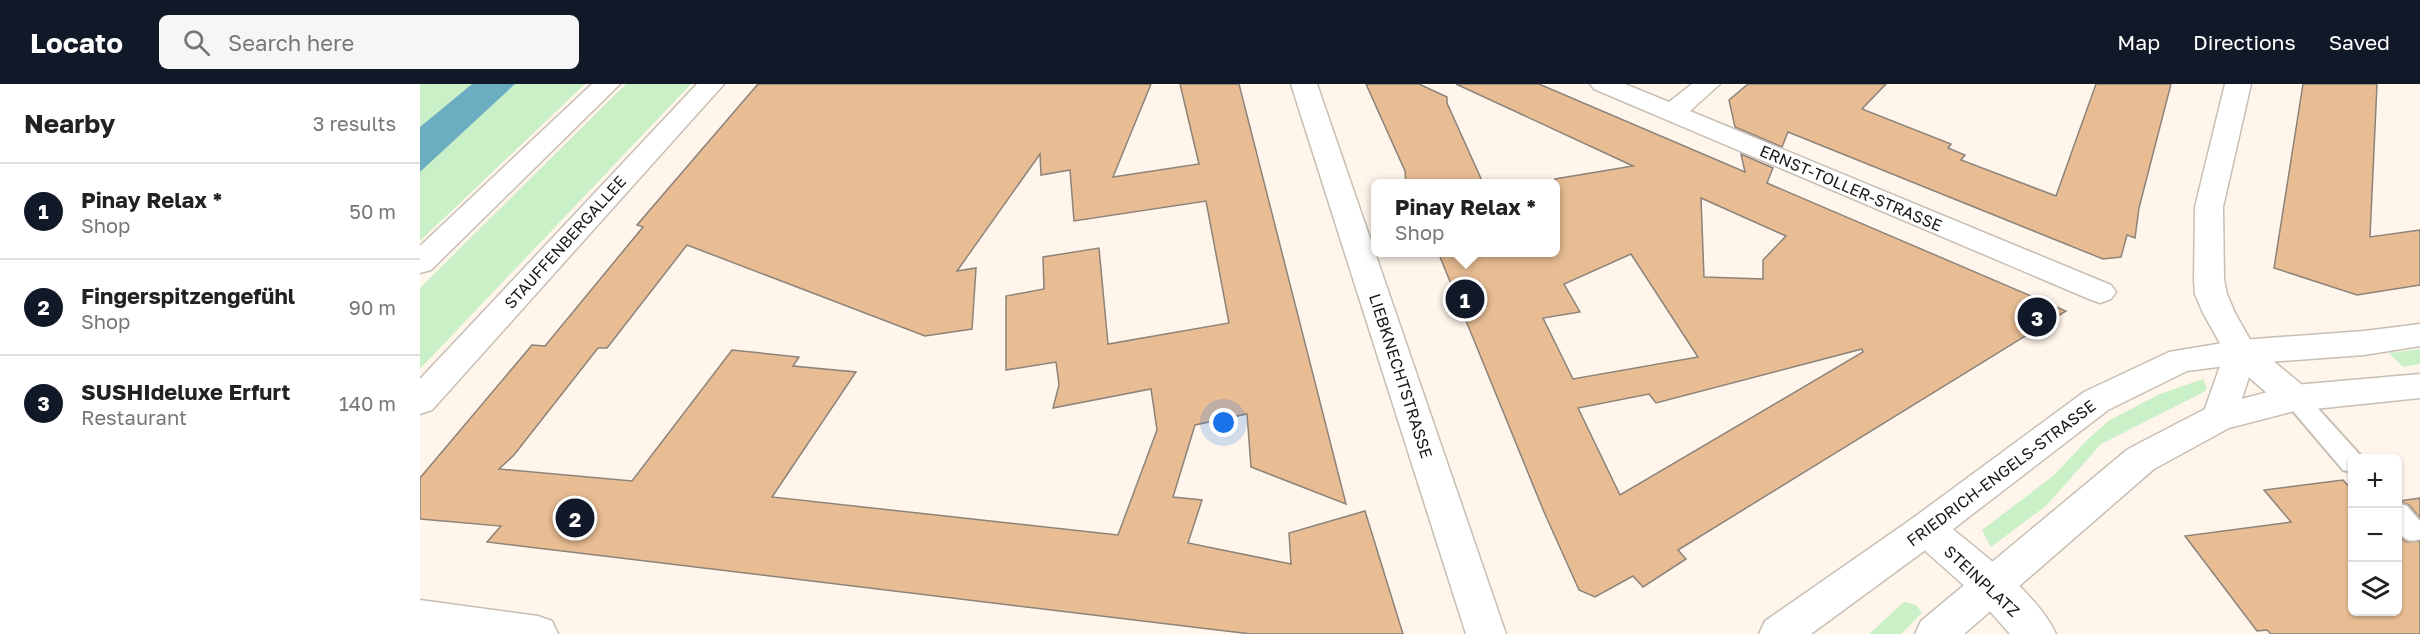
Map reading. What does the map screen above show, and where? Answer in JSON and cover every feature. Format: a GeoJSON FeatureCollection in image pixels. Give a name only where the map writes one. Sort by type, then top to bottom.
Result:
{"type":"FeatureCollection","features":[{"type":"Feature","properties":{"kind":"main road"},"geometry":{"type":"LineString","coordinates":[[420,263],[607,84]]}},
{"type":"Feature","properties":{"kind":"main road","name":"STAUFFENBERGALLEE"},"geometry":{"type":"LineString","coordinates":[[420,401],[711,84]]}},
{"type":"Feature","properties":{"kind":"main road","name":"LIEBKNECHTSTRASSE"},"geometry":{"type":"LineString","coordinates":[[1304,84],[1486,634]]}},
{"type":"Feature","properties":{"kind":"main road","name":"ERNST-TOLLER-STRASSE"},"geometry":{"type":"LineString","coordinates":[[1603,84],[2100,292]]}},
{"type":"Feature","properties":{"kind":"main road"},"geometry":{"type":"LineString","coordinates":[[1672,113],[1707,84]]}},
{"type":"Feature","properties":{"kind":"main road"},"geometry":{"type":"LineString","coordinates":[[2238,84],[2210,207],[2209,279],[2211,294],[2241,352],[2295,398]]}},
{"type":"Feature","properties":{"kind":"main road","name":"FRIEDRICH-ENGELS-STRASSE"},"geometry":{"type":"LineString","coordinates":[[1779,634],[1926,529],[2096,401],[2181,360],[2241,352],[2364,343],[2420,335]]}},
{"type":"Feature","properties":{"kind":"main road"},"geometry":{"type":"LineString","coordinates":[[2219,417],[2241,352]]}},
{"type":"Feature","properties":{"kind":"main road"},"geometry":{"type":"LineString","coordinates":[[1935,634],[2141,459],[2219,417],[2295,398],[2420,386]]}},
{"type":"Feature","properties":{"kind":"main road","name":"STEINPLATZ"},"geometry":{"type":"LineString","coordinates":[[1926,529],[1993,587],[2037,634]]}},
{"type":"Feature","properties":{"kind":"main road"},"geometry":{"type":"LineString","coordinates":[[420,618],[538,634]]}},
{"type":"Feature","properties":{"kind":"lane"},"geometry":{"type":"LineString","coordinates":[[2295,398],[2348,458]]}},
{"type":"Feature","properties":{"kind":"green space"},"geometry":{"type":"Polygon","coordinates":[[[420,84],[472,84],[420,127],[420,84]]]}},
{"type":"Feature","properties":{"kind":"green space"},"geometry":{"type":"Polygon","coordinates":[[[515,84],[585,84],[420,241],[420,172],[515,84]]]}},
{"type":"Feature","properties":{"kind":"green space"},"geometry":{"type":"Polygon","coordinates":[[[626,84],[691,84],[420,369],[420,288],[626,84]]]}},
{"type":"Feature","properties":{"kind":"green space"},"geometry":{"type":"Polygon","coordinates":[[[2420,349],[2420,364],[2403,367],[2389,353],[2420,349]]]}},
{"type":"Feature","properties":{"kind":"green space"},"geometry":{"type":"Polygon","coordinates":[[[2203,379],[2207,388],[2204,392],[2101,444],[2047,505],[1991,547],[1982,530],[2053,476],[2089,438],[2110,420],[2160,394],[2203,379]]]}},
{"type":"Feature","properties":{"kind":"green space"},"geometry":{"type":"Polygon","coordinates":[[[1904,602],[1916,605],[1922,613],[1901,634],[1869,634],[1904,602]]]}},
{"type":"Feature","properties":{"kind":"water"},"geometry":{"type":"Polygon","coordinates":[[[472,84],[515,84],[420,172],[420,127],[472,84]]]}},
{"type":"Feature","properties":{"kind":"building"},"geometry":{"type":"Polygon","coordinates":[[[758,84],[1151,84],[1113,177],[1199,164],[1180,84],[1239,84],[1346,504],[1251,467],[1247,414],[1195,425],[1173,497],[1202,500],[1188,543],[1291,564],[1289,533],[1365,511],[1403,634],[1251,634],[487,542],[501,526],[420,519],[420,478],[532,345],[545,346],[643,227],[637,225],[758,84]],[[1040,154],[957,271],[976,268],[972,329],[925,336],[687,245],[607,348],[598,348],[514,455],[499,469],[632,481],[732,350],[799,357],[793,366],[856,372],[772,497],[1118,535],[1157,430],[1151,389],[1053,408],[1059,385],[1056,362],[1006,370],[1006,296],[1044,289],[1043,257],[1099,248],[1108,344],[1229,323],[1206,201],[1074,221],[1070,170],[1041,175],[1040,154]]]}},
{"type":"Feature","properties":{"kind":"building"},"geometry":{"type":"Polygon","coordinates":[[[1366,84],[1419,84],[1447,97],[1447,103],[1481,179],[1406,179],[1405,171],[1366,84]]]}},
{"type":"Feature","properties":{"kind":"building"},"geometry":{"type":"Polygon","coordinates":[[[1456,84],[1539,84],[1745,172],[1741,154],[1773,168],[1767,183],[2066,311],[1678,550],[1686,559],[1643,587],[1633,576],[1595,597],[1579,590],[1544,512],[1440,257],[1560,257],[1560,179],[1555,179],[1633,166],[1456,84]],[[1701,198],[1704,277],[1763,279],[1763,260],[1786,236],[1701,198]],[[1631,254],[1564,284],[1580,312],[1543,318],[1573,379],[1698,357],[1631,254]],[[1862,349],[1656,403],[1649,394],[1578,408],[1620,495],[1863,352],[1862,349]]]}},
{"type":"Feature","properties":{"kind":"building"},"geometry":{"type":"Polygon","coordinates":[[[1748,84],[1886,84],[1862,109],[1951,144],[1948,148],[1965,155],[1961,160],[2056,196],[2096,84],[2171,84],[2139,208],[2135,238],[2127,235],[2121,257],[2103,259],[1788,132],[1782,147],[1735,127],[1729,100],[1748,84]]]}},
{"type":"Feature","properties":{"kind":"building"},"geometry":{"type":"Polygon","coordinates":[[[2303,84],[2377,84],[2370,237],[2420,230],[2420,285],[2357,295],[2274,268],[2303,84]]]}},
{"type":"Feature","properties":{"kind":"building"},"geometry":{"type":"Polygon","coordinates":[[[2343,480],[2348,486],[2348,616],[2402,616],[2402,538],[2406,542],[2420,541],[2420,634],[2271,634],[2267,630],[2257,631],[2185,536],[2291,522],[2264,490],[2343,480]]]}},
{"type":"Feature","properties":{"kind":"building"},"geometry":{"type":"Polygon","coordinates":[[[2420,498],[2420,518],[2409,505],[2402,501],[2420,498]]]}},
{"type":"Feature","properties":{"kind":"place","name":"Pinay Relax *"},"geometry":{"type":"Point","coordinates":[1465,299]}},
{"type":"Feature","properties":{"kind":"place","name":"SUSHIdeluxe Erfurt"},"geometry":{"type":"Point","coordinates":[2037,317]}},
{"type":"Feature","properties":{"kind":"place","name":"Fingerspitzengefühl"},"geometry":{"type":"Point","coordinates":[575,518]}}]}
